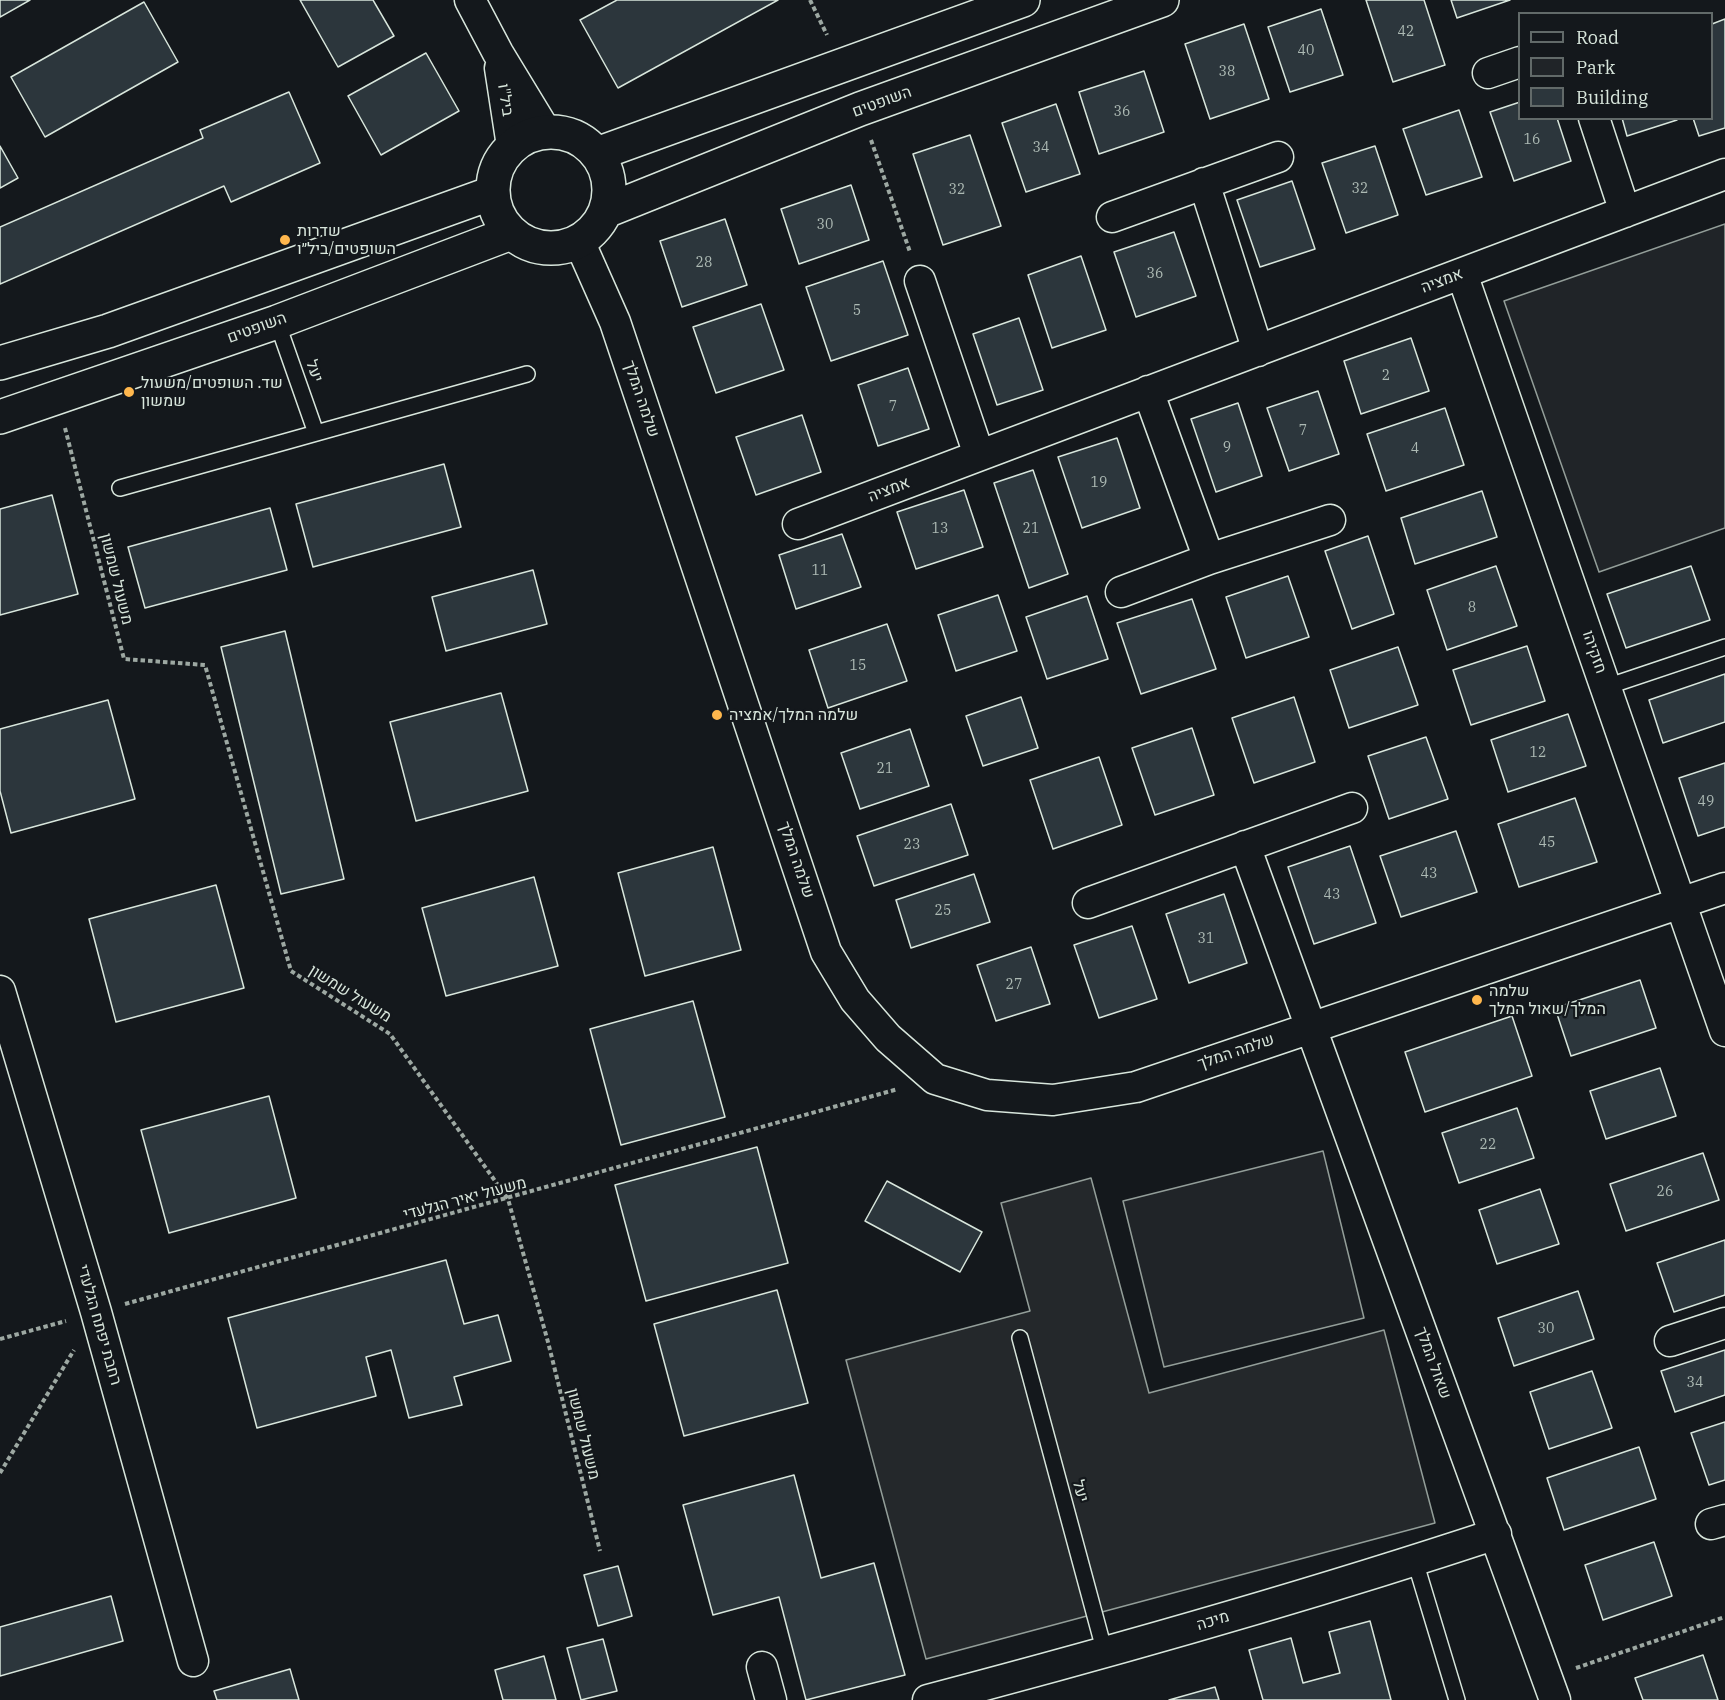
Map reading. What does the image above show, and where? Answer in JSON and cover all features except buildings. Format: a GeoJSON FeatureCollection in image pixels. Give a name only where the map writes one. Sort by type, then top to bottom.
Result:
{"type":"FeatureCollection","features":[{"type":"Feature","properties":{"kind":"street","name":"ביל\"ו"},"geometry":{"type":"LineString","coordinates":[[470,0],[498,53],[546,132]]}},
{"type":"Feature","properties":{"kind":"street"},"geometry":{"type":"LineString","coordinates":[[597,154],[1023,0]]}},
{"type":"Feature","properties":{"kind":"street","name":"השופטים"},"geometry":{"type":"LineString","coordinates":[[606,211],[860,110],[1161,0]]}},
{"type":"Feature","properties":{"kind":"street","name":"ביל\"ו"},"geometry":{"type":"LineString","coordinates":[[498,53],[512,146]]}},
{"type":"Feature","properties":{"kind":"street"},"geometry":{"type":"LineString","coordinates":[[1488,73],[1518,63]]}},
{"type":"Feature","properties":{"kind":"street"},"geometry":{"type":"LineString","coordinates":[[1595,120],[1625,212]]}},
{"type":"Feature","properties":{"kind":"street"},"geometry":{"type":"LineString","coordinates":[[546,132],[565,134],[583,141],[597,154],[609,181],[606,211],[600,223],[579,242],[562,248],[544,248],[526,243],[511,233],[501,221],[492,193],[494,176],[501,160],[512,146],[527,137],[546,132]]}},
{"type":"Feature","properties":{"kind":"street"},"geometry":{"type":"LineString","coordinates":[[1112,217],[1278,157]]}},
{"type":"Feature","properties":{"kind":"street","name":"אמציה"},"geometry":{"type":"LineString","coordinates":[[798,524],[1725,174]]}},
{"type":"Feature","properties":{"kind":"street"},"geometry":{"type":"LineString","coordinates":[[1204,183],[1258,351]]}},
{"type":"Feature","properties":{"kind":"street"},"geometry":{"type":"LineString","coordinates":[[0,363],[108,331],[492,193]]}},
{"type":"Feature","properties":{"kind":"street","name":"השופטים"},"geometry":{"type":"LineString","coordinates":[[0,417],[277,322],[511,233]]}},
{"type":"Feature","properties":{"kind":"street","name":"שלמה המלך"},"geometry":{"type":"LineString","coordinates":[[579,242],[615,322],[826,952],[855,1000],[888,1038],[935,1079],[987,1095],[1053,1100],[1136,1087],[1725,888]]}},
{"type":"Feature","properties":{"kind":"street","name":"חזקיהו"},"geometry":{"type":"LineString","coordinates":[[1462,274],[1725,1031]]}},
{"type":"Feature","properties":{"kind":"street"},"geometry":{"type":"LineString","coordinates":[[921,281],[980,456]]}},
{"type":"Feature","properties":{"kind":"street"},"geometry":{"type":"LineString","coordinates":[[1148,391],[1209,559]]}},
{"type":"Feature","properties":{"kind":"street"},"geometry":{"type":"LineString","coordinates":[[1121,592],[1209,559],[1330,520]]}},
{"type":"Feature","properties":{"kind":"street"},"geometry":{"type":"LineString","coordinates":[[1088,903],[1352,808]]}},
{"type":"Feature","properties":{"kind":"street"},"geometry":{"type":"LineString","coordinates":[[1245,846],[1311,1026]]}},
{"type":"Feature","properties":{"kind":"street","name":"רחבת יפתח הגלעדי"},"geometry":{"type":"LineString","coordinates":[[0,991],[96,1312],[193,1661]]}},
{"type":"Feature","properties":{"kind":"street","name":"שאול המלך"},"geometry":{"type":"LineString","coordinates":[[1311,1026],[1551,1689]]}},
{"type":"Feature","properties":{"kind":"street"},"geometry":{"type":"LineString","coordinates":[[1670,1341],[1725,1323]]}},
{"type":"Feature","properties":{"kind":"street","name":"מיכה"},"geometry":{"type":"LineString","coordinates":[[928,1700],[1105,1653],[1415,1561],[1496,1534]]}},
{"type":"Feature","properties":{"kind":"street"},"geometry":{"type":"LineString","coordinates":[[762,1667],[771,1700]]}},
{"type":"Feature","properties":{"kind":"lane","name":"יעל"},"geometry":{"type":"LineString","coordinates":[[277,322],[316,433]]}},
{"type":"Feature","properties":{"kind":"lane"},"geometry":{"type":"LineString","coordinates":[[120,488],[527,374]]}},
{"type":"Feature","properties":{"kind":"lane"},"geometry":{"type":"LineString","coordinates":[[1606,687],[1725,648]]}},
{"type":"Feature","properties":{"kind":"lane","name":"יעל"},"geometry":{"type":"LineString","coordinates":[[1020,1338],[1105,1653]]}},
{"type":"Feature","properties":{"kind":"lane"},"geometry":{"type":"LineString","coordinates":[[1415,1561],[1457,1700]]}},
{"type":"Feature","properties":{"kind":"path"},"geometry":{"type":"LineString","coordinates":[[860,110],[921,281]]}},
{"type":"Feature","properties":{"kind":"path","name":"משעול שמשון"},"geometry":{"type":"LineString","coordinates":[[58,398],[124,659],[205,665],[291,971],[390,1034],[508,1199],[548,1342],[600,1551]]}},
{"type":"Feature","properties":{"kind":"path","name":"משעול יאיר הגלעדי"},"geometry":{"type":"LineString","coordinates":[[0,1339],[935,1079]]}},
{"type":"Feature","properties":{"kind":"path"},"geometry":{"type":"LineString","coordinates":[[0,1473],[96,1312]]}},
{"type":"Feature","properties":{"kind":"path"},"geometry":{"type":"LineString","coordinates":[[1551,1689],[1725,1617]]}},
{"type":"Feature","properties":{"kind":"green space"},"geometry":{"type":"Polygon","coordinates":[[[1725,224],[1725,528],[1599,572],[1504,301],[1725,224]]]}},
{"type":"Feature","properties":{"kind":"green space"},"geometry":{"type":"Polygon","coordinates":[[[1323,1151],[1364,1318],[1164,1367],[1123,1201],[1323,1151]]]}},
{"type":"Feature","properties":{"kind":"shaded area"},"geometry":{"type":"Polygon","coordinates":[[[1091,1178],[1149,1393],[1384,1330],[1435,1523],[926,1659],[846,1360],[1030,1311],[1001,1203],[1091,1178]]]}},
{"type":"Feature","properties":{"kind":"place","name":"שדרות השופטים/ביל״ו"},"geometry":{"type":"Point","coordinates":[285,240]}},
{"type":"Feature","properties":{"kind":"place","name":"שד. השופטים/משעול שמשון"},"geometry":{"type":"Point","coordinates":[129,392]}},
{"type":"Feature","properties":{"kind":"place","name":"שלמה המלך/אמציה"},"geometry":{"type":"Point","coordinates":[717,715]}},
{"type":"Feature","properties":{"kind":"place","name":"שלמה המלך/שאול המלך"},"geometry":{"type":"Point","coordinates":[1477,1000]}}]}
